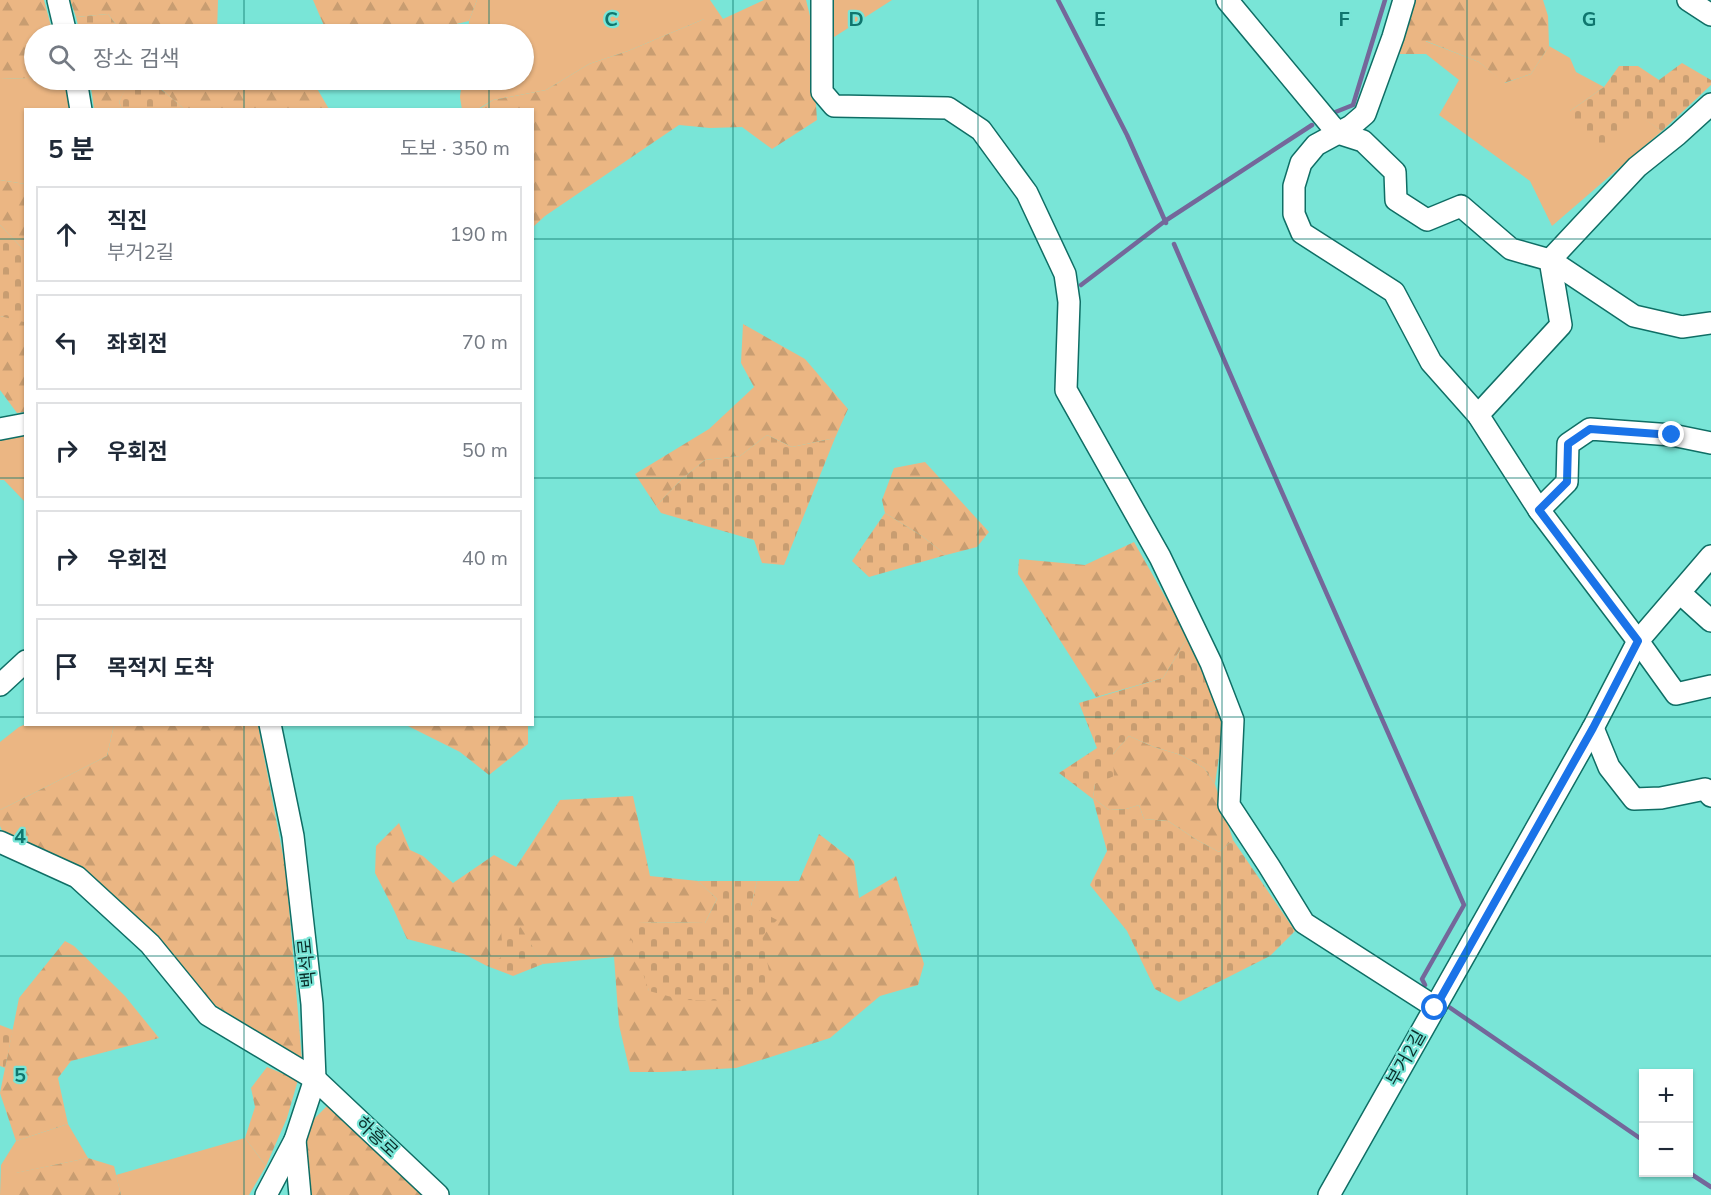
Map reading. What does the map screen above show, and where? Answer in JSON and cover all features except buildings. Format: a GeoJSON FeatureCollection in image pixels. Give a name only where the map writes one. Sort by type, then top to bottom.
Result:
{"type":"FeatureCollection","features":[{"type":"Feature","properties":{"kind":"street"},"geometry":{"type":"LineString","coordinates":[[58,0],[64,24]]}},
{"type":"Feature","properties":{"kind":"street"},"geometry":{"type":"LineString","coordinates":[[822,0],[822,92],[834,106],[948,108],[981,130],[1027,193],[1065,274],[1069,302],[1066,390],[1160,557],[1211,663],[1233,720],[1229,805],[1304,923],[1435,1008]]}},
{"type":"Feature","properties":{"kind":"street"},"geometry":{"type":"LineString","coordinates":[[1227,0],[1338,133],[1363,141],[1395,172],[1396,200],[1427,220],[1461,206],[1511,249],[1550,260],[1634,316],[1682,327],[1711,323]]}},
{"type":"Feature","properties":{"kind":"street"},"geometry":{"type":"LineString","coordinates":[[1404,0],[1365,114],[1351,126],[1316,146],[1302,163],[1294,186],[1294,214],[1302,233],[1395,292],[1431,362],[1478,415],[1539,510],[1676,694],[1711,686]]}},
{"type":"Feature","properties":{"kind":"street"},"geometry":{"type":"LineString","coordinates":[[1688,0],[1711,15]]}},
{"type":"Feature","properties":{"kind":"street"},"geometry":{"type":"LineString","coordinates":[[78,90],[81,108]]}},
{"type":"Feature","properties":{"kind":"street"},"geometry":{"type":"LineString","coordinates":[[1550,260],[1637,167],[1711,104]]}},
{"type":"Feature","properties":{"kind":"street"},"geometry":{"type":"LineString","coordinates":[[1478,415],[1561,326],[1550,260]]}},
{"type":"Feature","properties":{"kind":"street"},"geometry":{"type":"LineString","coordinates":[[0,429],[24,424]]}},
{"type":"Feature","properties":{"kind":"street"},"geometry":{"type":"LineString","coordinates":[[1539,510],[1567,482],[1568,444],[1590,429],[1672,435],[1711,443]]}},
{"type":"Feature","properties":{"kind":"street","name":"부거2길"},"geometry":{"type":"LineString","coordinates":[[1329,1195],[1593,728],[1638,641],[1711,556]]}},
{"type":"Feature","properties":{"kind":"street"},"geometry":{"type":"LineString","coordinates":[[1680,593],[1711,621]]}},
{"type":"Feature","properties":{"kind":"street"},"geometry":{"type":"LineString","coordinates":[[0,685],[24,663]]}},
{"type":"Feature","properties":{"kind":"street","name":"백석로"},"geometry":{"type":"LineString","coordinates":[[266,1195],[295,1140],[315,1080],[312,1004],[293,836],[270,726]]}},
{"type":"Feature","properties":{"kind":"street"},"geometry":{"type":"LineString","coordinates":[[1593,728],[1609,767],[1634,799],[1661,798],[1709,790]]}},
{"type":"Feature","properties":{"kind":"street","name":"하흥로"},"geometry":{"type":"LineString","coordinates":[[0,842],[77,877],[150,944],[208,1015],[315,1080],[438,1195]]}},
{"type":"Feature","properties":{"kind":"street"},"geometry":{"type":"LineString","coordinates":[[295,1140],[300,1195]]}},
{"type":"Feature","properties":{"kind":"green space"},"geometry":{"type":"Polygon","coordinates":[[[0,0],[44,0],[50,24],[24,24],[24,78],[0,79],[0,0]]]}},
{"type":"Feature","properties":{"kind":"green space"},"geometry":{"type":"Polygon","coordinates":[[[70,0],[218,0],[217,24],[116,24],[108,14],[76,17],[70,0]]]}},
{"type":"Feature","properties":{"kind":"green space"},"geometry":{"type":"Polygon","coordinates":[[[313,0],[477,0],[469,21],[457,24],[323,24],[313,0]]]}},
{"type":"Feature","properties":{"kind":"green space"},"geometry":{"type":"Polygon","coordinates":[[[477,0],[710,0],[723,19],[704,19],[628,51],[589,64],[546,90],[493,100],[480,108],[462,108],[461,90],[534,90],[534,24],[469,24],[477,0]]]}},
{"type":"Feature","properties":{"kind":"green space"},"geometry":{"type":"Polygon","coordinates":[[[764,0],[806,0],[810,16],[817,120],[772,149],[742,127],[710,128],[679,125],[545,216],[534,226],[534,108],[481,108],[493,100],[546,90],[589,64],[628,51],[704,19],[723,19],[764,0]]]}},
{"type":"Feature","properties":{"kind":"green space"},"geometry":{"type":"Polygon","coordinates":[[[832,0],[892,0],[831,39],[832,0]]]}},
{"type":"Feature","properties":{"kind":"green space"},"geometry":{"type":"Polygon","coordinates":[[[1413,0],[1543,0],[1548,16],[1549,46],[1531,74],[1504,83],[1479,62],[1426,41],[1426,54],[1395,54],[1413,0]]]}},
{"type":"Feature","properties":{"kind":"green space"},"geometry":{"type":"Polygon","coordinates":[[[108,14],[116,24],[78,24],[76,17],[108,14]]]}},
{"type":"Feature","properties":{"kind":"green space"},"geometry":{"type":"Polygon","coordinates":[[[1425,41],[1479,62],[1505,83],[1531,74],[1549,46],[1570,58],[1576,72],[1604,87],[1570,111],[1636,113],[1662,131],[1552,226],[1530,181],[1439,115],[1459,80],[1426,54],[1425,41]]]}},
{"type":"Feature","properties":{"kind":"green space"},"geometry":{"type":"Polygon","coordinates":[[[1682,63],[1711,80],[1711,85],[1662,131],[1636,114],[1599,149],[1586,137],[1570,111],[1604,87],[1619,66],[1638,66],[1659,80],[1682,63]]]}},
{"type":"Feature","properties":{"kind":"green space"},"geometry":{"type":"Polygon","coordinates":[[[24,78],[24,90],[66,90],[68,94],[70,108],[24,108],[24,184],[0,180],[0,79],[24,78]]]}},
{"type":"Feature","properties":{"kind":"green space"},"geometry":{"type":"Polygon","coordinates":[[[91,90],[125,90],[119,102],[122,108],[94,108],[91,90]]]}},
{"type":"Feature","properties":{"kind":"green space"},"geometry":{"type":"Polygon","coordinates":[[[124,90],[161,90],[183,108],[122,108],[119,102],[124,90]]]}},
{"type":"Feature","properties":{"kind":"green space"},"geometry":{"type":"Polygon","coordinates":[[[162,90],[318,90],[328,108],[183,108],[162,90]]]}},
{"type":"Feature","properties":{"kind":"green space"},"geometry":{"type":"Polygon","coordinates":[[[0,180],[24,184],[24,250],[0,225],[0,180]]]}},
{"type":"Feature","properties":{"kind":"green space"},"geometry":{"type":"Polygon","coordinates":[[[0,225],[24,250],[24,322],[0,316],[0,225]]]}},
{"type":"Feature","properties":{"kind":"green space"},"geometry":{"type":"Polygon","coordinates":[[[0,316],[24,321],[24,412],[17,413],[0,390],[0,316]]]}},
{"type":"Feature","properties":{"kind":"green space"},"geometry":{"type":"Polygon","coordinates":[[[743,324],[805,359],[848,409],[835,438],[792,447],[767,435],[740,456],[705,460],[683,478],[656,506],[635,474],[709,429],[754,387],[741,363],[743,324]]]}},
{"type":"Feature","properties":{"kind":"green space"},"geometry":{"type":"Polygon","coordinates":[[[24,431],[24,501],[4,480],[0,480],[0,435],[24,431]]]}},
{"type":"Feature","properties":{"kind":"green space"},"geometry":{"type":"Polygon","coordinates":[[[767,435],[792,447],[835,438],[784,565],[762,563],[754,540],[661,513],[656,506],[683,478],[705,460],[740,456],[767,435]]]}},
{"type":"Feature","properties":{"kind":"green space"},"geometry":{"type":"Polygon","coordinates":[[[925,462],[989,532],[977,547],[946,555],[922,536],[885,513],[882,500],[894,468],[925,462]]]}},
{"type":"Feature","properties":{"kind":"green space"},"geometry":{"type":"Polygon","coordinates":[[[885,513],[922,536],[946,555],[869,577],[852,561],[885,513]]]}},
{"type":"Feature","properties":{"kind":"green space"},"geometry":{"type":"Polygon","coordinates":[[[1134,542],[1188,637],[1163,678],[1096,697],[1018,574],[1019,559],[1085,565],[1134,542]]]}},
{"type":"Feature","properties":{"kind":"green space"},"geometry":{"type":"Polygon","coordinates":[[[1188,637],[1224,721],[1215,784],[1204,768],[1181,755],[1129,736],[1113,754],[1114,776],[1095,784],[1093,798],[1109,810],[1126,809],[1139,805],[1144,819],[1168,821],[1219,852],[1233,840],[1295,931],[1270,956],[1179,1002],[1155,989],[1127,931],[1090,885],[1107,851],[1093,799],[1059,773],[1097,748],[1079,703],[1163,678],[1188,637]]]}},
{"type":"Feature","properties":{"kind":"green space"},"geometry":{"type":"Polygon","coordinates":[[[24,725],[114,726],[107,756],[0,810],[0,742],[24,725]]]}},
{"type":"Feature","properties":{"kind":"green space"},"geometry":{"type":"Polygon","coordinates":[[[114,726],[258,726],[286,871],[302,1060],[210,1002],[82,868],[4,835],[0,826],[0,810],[107,756],[114,726]]]}},
{"type":"Feature","properties":{"kind":"green space"},"geometry":{"type":"Polygon","coordinates":[[[408,726],[528,726],[528,744],[489,775],[460,752],[408,726]]]}},
{"type":"Feature","properties":{"kind":"green space"},"geometry":{"type":"Polygon","coordinates":[[[1129,736],[1181,755],[1204,768],[1215,784],[1233,840],[1219,852],[1168,821],[1144,819],[1139,805],[1126,809],[1109,810],[1093,798],[1095,784],[1113,754],[1129,736]]]}},
{"type":"Feature","properties":{"kind":"green space"},"geometry":{"type":"Polygon","coordinates":[[[633,796],[650,876],[698,881],[717,899],[705,923],[637,922],[649,991],[751,906],[757,881],[799,881],[819,834],[854,861],[859,898],[896,876],[924,964],[918,985],[880,996],[830,1038],[736,1068],[630,1072],[619,1025],[614,957],[543,964],[519,926],[504,957],[487,966],[464,954],[407,939],[375,873],[376,846],[399,823],[410,850],[423,856],[453,883],[494,855],[516,867],[560,800],[633,796]]]}},
{"type":"Feature","properties":{"kind":"green space"},"geometry":{"type":"Polygon","coordinates":[[[698,881],[757,881],[751,906],[777,920],[762,936],[772,986],[740,1001],[683,1000],[649,991],[629,932],[637,922],[705,923],[717,899],[698,881]]]}},
{"type":"Feature","properties":{"kind":"green space"},"geometry":{"type":"Polygon","coordinates":[[[520,926],[543,964],[513,976],[487,966],[503,956],[501,929],[520,926]]]}},
{"type":"Feature","properties":{"kind":"green space"},"geometry":{"type":"Polygon","coordinates":[[[65,941],[74,946],[125,996],[159,1038],[71,1061],[58,1078],[68,1124],[16,1141],[0,1093],[19,998],[65,941]]]}},
{"type":"Feature","properties":{"kind":"green space"},"geometry":{"type":"Polygon","coordinates":[[[0,1025],[13,1030],[5,1068],[0,1066],[0,1025]]]}},
{"type":"Feature","properties":{"kind":"green space"},"geometry":{"type":"Polygon","coordinates":[[[267,1067],[298,1080],[287,1118],[266,1166],[245,1138],[255,1107],[251,1088],[267,1067]]]}},
{"type":"Feature","properties":{"kind":"green space"},"geometry":{"type":"Polygon","coordinates":[[[327,1106],[424,1195],[310,1195],[304,1140],[311,1122],[327,1106]]]}},
{"type":"Feature","properties":{"kind":"green space"},"geometry":{"type":"Polygon","coordinates":[[[68,1124],[88,1158],[16,1173],[16,1195],[0,1195],[1,1165],[16,1141],[68,1124]]]}},
{"type":"Feature","properties":{"kind":"green space"},"geometry":{"type":"Polygon","coordinates":[[[245,1138],[266,1166],[249,1195],[121,1195],[116,1175],[245,1138]]]}},
{"type":"Feature","properties":{"kind":"green space"},"geometry":{"type":"Polygon","coordinates":[[[88,1158],[114,1166],[121,1195],[16,1195],[15,1173],[88,1158]]]}},
{"type":"Feature","properties":{"kind":"waterway"},"geometry":{"type":"LineString","coordinates":[[1058,0],[1127,135],[1166,223]]}},
{"type":"Feature","properties":{"kind":"waterway"},"geometry":{"type":"LineString","coordinates":[[1333,113],[1353,105],[1385,0]]}},
{"type":"Feature","properties":{"kind":"waterway"},"geometry":{"type":"LineString","coordinates":[[1081,285],[1165,221],[1312,125]]}},
{"type":"Feature","properties":{"kind":"waterway"},"geometry":{"type":"LineString","coordinates":[[1174,244],[1464,905],[1422,979],[1425,985]]}},
{"type":"Feature","properties":{"kind":"waterway"},"geometry":{"type":"LineString","coordinates":[[1449,1007],[1639,1138]]}},
{"type":"Feature","properties":{"kind":"waterway"},"geometry":{"type":"LineString","coordinates":[[1693,1175],[1711,1187]]}},
{"type":"Feature","properties":{"kind":"route"},"geometry":{"type":"LineString","coordinates":[[1435,1008],[1593,728],[1638,641],[1539,510],[1567,482],[1568,444],[1590,429],[1672,435]]}}]}
